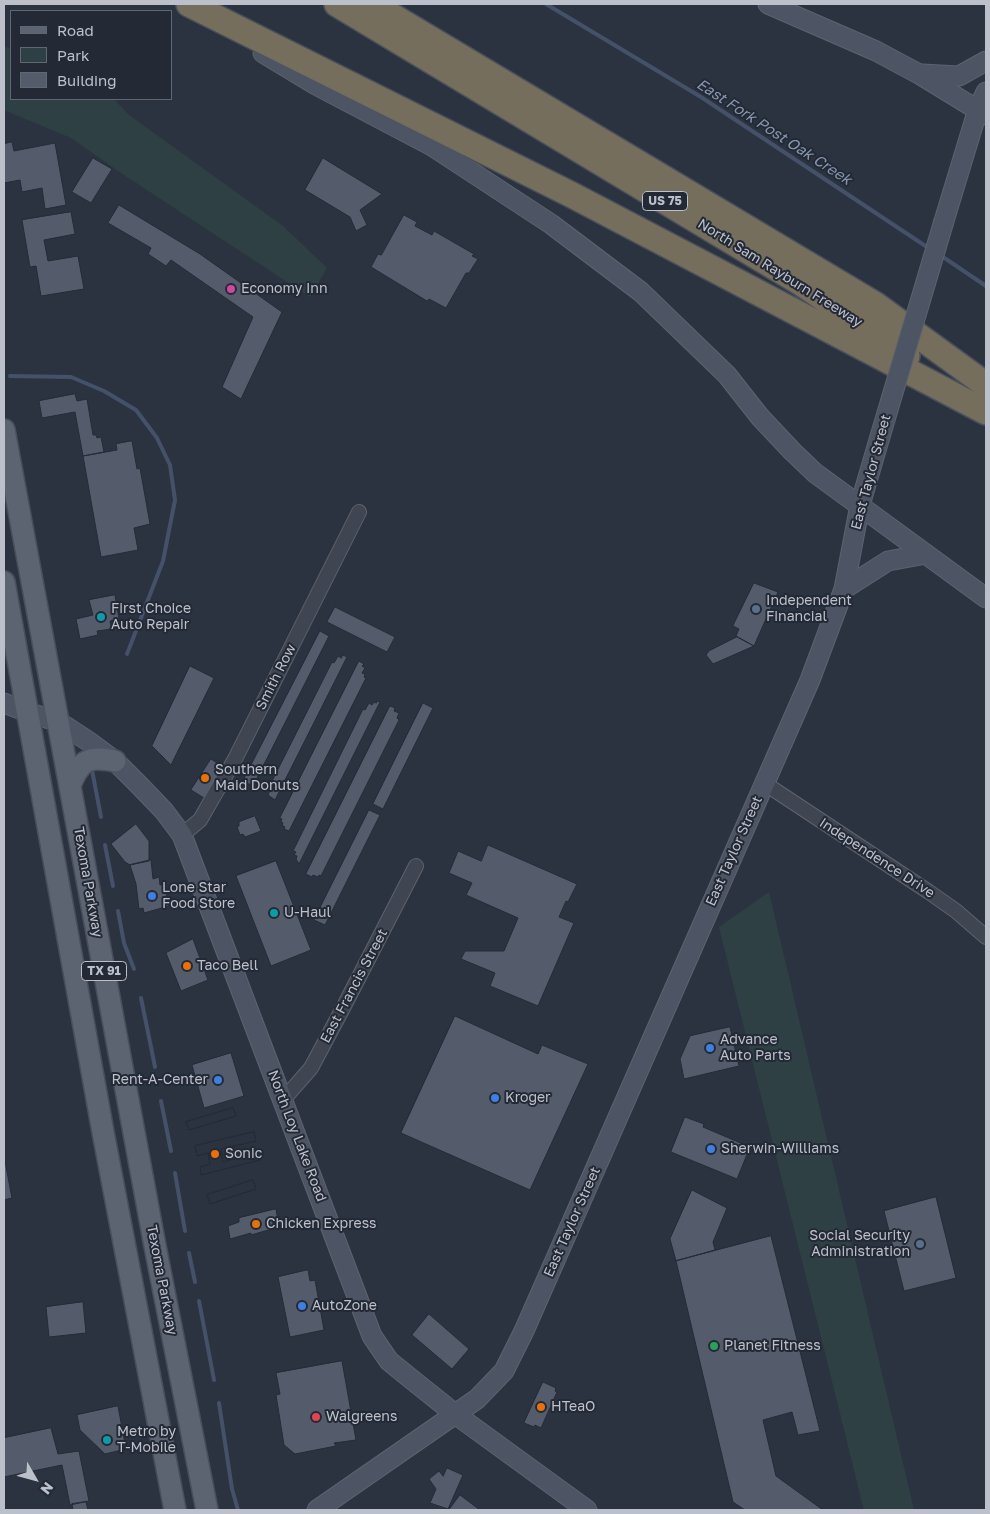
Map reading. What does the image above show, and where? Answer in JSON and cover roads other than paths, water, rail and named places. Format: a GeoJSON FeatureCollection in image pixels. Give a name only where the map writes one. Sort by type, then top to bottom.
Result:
{"type":"FeatureCollection","features":[{"type":"Feature","properties":{"kind":"highway"},"geometry":{"type":"LineString","coordinates":[[189,4],[572,195],[986,411]]}},
{"type":"Feature","properties":{"kind":"highway","name":"North Sam Rayburn Freeway"},"geometry":{"type":"LineString","coordinates":[[337,4],[801,283],[986,411]]}},
{"type":"Feature","properties":{"kind":"highway","name":"North Sam Rayburn Freeway"},"geometry":{"type":"LineString","coordinates":[[372,4],[876,305],[986,385]]}},
{"type":"Feature","properties":{"kind":"main road"},"geometry":{"type":"LineString","coordinates":[[185,4],[316,85],[432,146],[551,224],[642,292],[727,375],[760,417],[816,473],[986,598]]}},
{"type":"Feature","properties":{"kind":"main road"},"geometry":{"type":"LineString","coordinates":[[768,4],[876,51],[919,74],[982,112]]}},
{"type":"Feature","properties":{"kind":"main road"},"geometry":{"type":"LineString","coordinates":[[919,74],[959,76],[986,61]]}},
{"type":"Feature","properties":{"kind":"main road","name":"East Taylor Street"},"geometry":{"type":"LineString","coordinates":[[317,1510],[476,1399],[504,1371],[524,1331],[810,680],[844,589],[860,505],[944,221],[982,112],[986,92]]}},
{"type":"Feature","properties":{"kind":"main road","name":"Texoma Parkway"},"geometry":{"type":"LineString","coordinates":[[4,430],[154,1246],[207,1510]]}},
{"type":"Feature","properties":{"kind":"main road"},"geometry":{"type":"LineString","coordinates":[[844,589],[888,562],[926,554]]}},
{"type":"Feature","properties":{"kind":"main road","name":"TX 91"},"geometry":{"type":"LineString","coordinates":[[4,582],[103,1132],[175,1510]]}},
{"type":"Feature","properties":{"kind":"main road","name":"North Loy Lake Road"},"geometry":{"type":"LineString","coordinates":[[4,702],[27,712],[59,722],[115,761],[164,811],[182,835],[372,1336],[389,1361],[455,1414],[587,1510]]}},
{"type":"Feature","properties":{"kind":"main road"},"geometry":{"type":"LineString","coordinates":[[70,785],[79,768],[92,759],[98,758],[115,761]]}},
{"type":"Feature","properties":{"kind":"street","name":"Smith Row"},"geometry":{"type":"LineString","coordinates":[[182,835],[200,820],[235,759],[359,512]]}},
{"type":"Feature","properties":{"kind":"street","name":"Independence Drive"},"geometry":{"type":"LineString","coordinates":[[764,783],[930,892],[986,937]]}},
{"type":"Feature","properties":{"kind":"street","name":"East Francis Street"},"geometry":{"type":"LineString","coordinates":[[283,1100],[311,1068],[416,866]]}},
{"type":"Feature","properties":{"kind":"waterway","name":"East Fork Post Oak Creek"},"geometry":{"type":"LineString","coordinates":[[546,4],[701,97],[930,249]]}},
{"type":"Feature","properties":{"kind":"waterway","name":"East Fork Post Oak Creek"},"geometry":{"type":"LineString","coordinates":[[940,255],[986,286]]}},
{"type":"Feature","properties":{"kind":"waterway"},"geometry":{"type":"LineString","coordinates":[[10,376],[71,377],[104,391],[136,410],[157,438],[170,465],[175,500],[163,561],[127,654]]}},
{"type":"Feature","properties":{"kind":"waterway"},"geometry":{"type":"LineString","coordinates":[[92,770],[101,817]]}},
{"type":"Feature","properties":{"kind":"waterway"},"geometry":{"type":"LineString","coordinates":[[105,845],[113,886]]}},
{"type":"Feature","properties":{"kind":"waterway"},"geometry":{"type":"LineString","coordinates":[[118,911],[124,943],[134,969]]}},
{"type":"Feature","properties":{"kind":"waterway"},"geometry":{"type":"LineString","coordinates":[[141,998],[155,1067]]}},
{"type":"Feature","properties":{"kind":"waterway"},"geometry":{"type":"LineString","coordinates":[[161,1101],[171,1151]]}},
{"type":"Feature","properties":{"kind":"waterway"},"geometry":{"type":"LineString","coordinates":[[175,1173],[185,1231]]}},
{"type":"Feature","properties":{"kind":"waterway"},"geometry":{"type":"LineString","coordinates":[[189,1253],[195,1282]]}},
{"type":"Feature","properties":{"kind":"waterway"},"geometry":{"type":"LineString","coordinates":[[199,1301],[214,1380]]}},
{"type":"Feature","properties":{"kind":"waterway"},"geometry":{"type":"LineString","coordinates":[[219,1403],[232,1489],[238,1510]]}},
{"type":"Feature","properties":{"kind":"place","name":"Economy Inn"},"geometry":{"type":"Point","coordinates":[231,289]}},
{"type":"Feature","properties":{"kind":"place","name":"Independent Financial"},"geometry":{"type":"Point","coordinates":[756,609]}},
{"type":"Feature","properties":{"kind":"place","name":"First Choice Auto Repair"},"geometry":{"type":"Point","coordinates":[101,617]}},
{"type":"Feature","properties":{"kind":"place","name":"Southern Maid Donuts"},"geometry":{"type":"Point","coordinates":[205,778]}},
{"type":"Feature","properties":{"kind":"place","name":"Lone Star Food Store"},"geometry":{"type":"Point","coordinates":[152,896]}},
{"type":"Feature","properties":{"kind":"place","name":"U-Haul"},"geometry":{"type":"Point","coordinates":[274,913]}},
{"type":"Feature","properties":{"kind":"place","name":"Taco Bell"},"geometry":{"type":"Point","coordinates":[187,966]}},
{"type":"Feature","properties":{"kind":"place","name":"Advance Auto Parts"},"geometry":{"type":"Point","coordinates":[710,1048]}},
{"type":"Feature","properties":{"kind":"place","name":"Rent-A-Center"},"geometry":{"type":"Point","coordinates":[218,1080]}},
{"type":"Feature","properties":{"kind":"place","name":"Kroger"},"geometry":{"type":"Point","coordinates":[495,1098]}},
{"type":"Feature","properties":{"kind":"place","name":"Sherwin-Williams"},"geometry":{"type":"Point","coordinates":[711,1149]}},
{"type":"Feature","properties":{"kind":"place","name":"Sonic"},"geometry":{"type":"Point","coordinates":[215,1154]}},
{"type":"Feature","properties":{"kind":"place","name":"Chicken Express"},"geometry":{"type":"Point","coordinates":[256,1224]}},
{"type":"Feature","properties":{"kind":"place","name":"Social Security Administration"},"geometry":{"type":"Point","coordinates":[920,1244]}},
{"type":"Feature","properties":{"kind":"place","name":"AutoZone"},"geometry":{"type":"Point","coordinates":[302,1306]}},
{"type":"Feature","properties":{"kind":"place","name":"Planet Fitness"},"geometry":{"type":"Point","coordinates":[714,1346]}},
{"type":"Feature","properties":{"kind":"place","name":"HTeaO"},"geometry":{"type":"Point","coordinates":[541,1407]}},
{"type":"Feature","properties":{"kind":"place","name":"Walgreens"},"geometry":{"type":"Point","coordinates":[316,1417]}},
{"type":"Feature","properties":{"kind":"place","name":"Metro by T-Mobile"},"geometry":{"type":"Point","coordinates":[107,1440]}}]}
